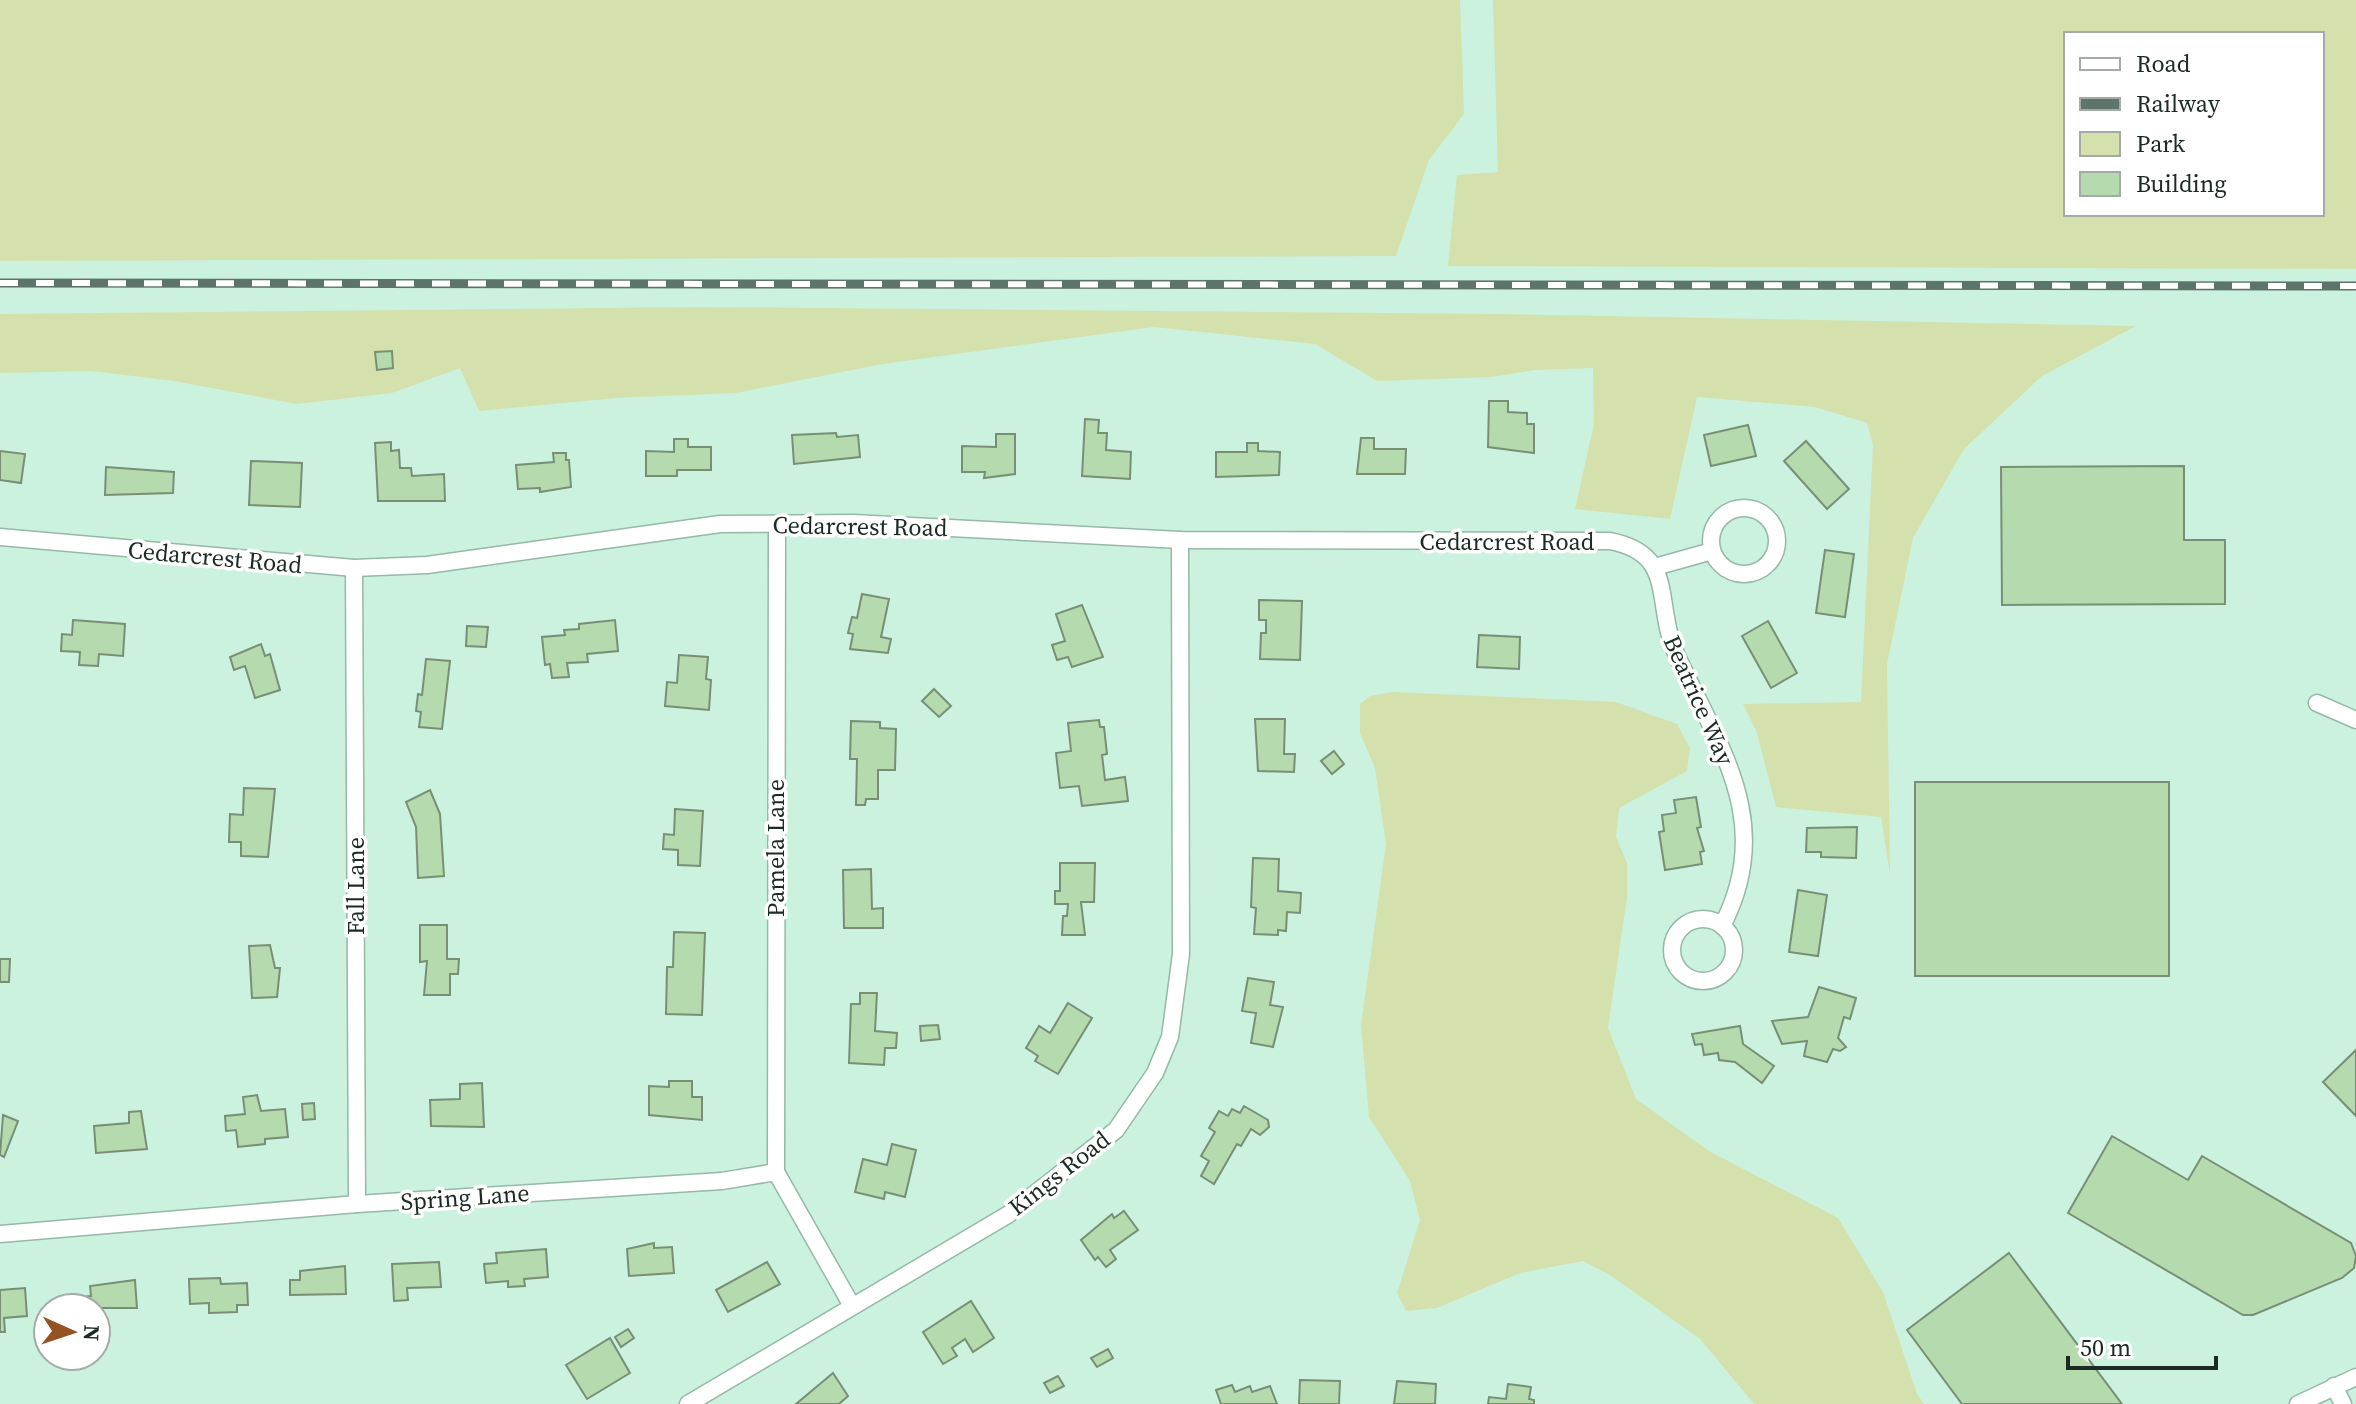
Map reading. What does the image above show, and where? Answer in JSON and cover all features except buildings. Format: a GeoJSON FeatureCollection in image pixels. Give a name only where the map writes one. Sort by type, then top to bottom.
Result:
{"type":"FeatureCollection","features":[{"type":"Feature","properties":{"kind":"street"},"geometry":{"type":"LineString","coordinates":[[1734,510],[1754,510],[1764,515],[1775,532],[1774,555],[1768,564],[1748,575],[1725,569],[1712,551],[1710,541],[1717,521],[1734,510]]}},
{"type":"Feature","properties":{"kind":"street","name":"Cedarcrest Road"},"geometry":{"type":"LineString","coordinates":[[0,537],[354,568],[427,565],[720,524],[853,523],[1180,540],[1610,541],[1632,545],[1647,554],[1655,567]]}},
{"type":"Feature","properties":{"kind":"street","name":"Pamela Lane"},"geometry":{"type":"LineString","coordinates":[[776,1172],[777,524]]}},
{"type":"Feature","properties":{"kind":"street","name":"Kings Road"},"geometry":{"type":"LineString","coordinates":[[688,1404],[1009,1214],[1081,1161],[1116,1130],[1160,1061],[1170,1037],[1181,954],[1180,540]]}},
{"type":"Feature","properties":{"kind":"street"},"geometry":{"type":"LineString","coordinates":[[1655,567],[1712,551]]}},
{"type":"Feature","properties":{"kind":"street","name":"Beatrice Way"},"geometry":{"type":"LineString","coordinates":[[1655,567],[1662,613],[1676,655],[1724,749],[1738,795],[1743,826],[1743,864],[1736,899],[1722,926]]}},
{"type":"Feature","properties":{"kind":"street","name":"Fall Lane"},"geometry":{"type":"LineString","coordinates":[[354,568],[357,1204]]}},
{"type":"Feature","properties":{"kind":"street"},"geometry":{"type":"LineString","coordinates":[[2317,703],[2356,720]]}},
{"type":"Feature","properties":{"kind":"street","name":"Spring Lane"},"geometry":{"type":"LineString","coordinates":[[0,1234],[357,1204],[722,1181],[776,1172]]}},
{"type":"Feature","properties":{"kind":"street"},"geometry":{"type":"LineString","coordinates":[[776,1172],[852,1306]]}},
{"type":"Feature","properties":{"kind":"street"},"geometry":{"type":"LineString","coordinates":[[2298,1404],[2356,1377]]}},
{"type":"Feature","properties":{"kind":"street"},"geometry":{"type":"LineString","coordinates":[[2334,1386],[2343,1404]]}},
{"type":"Feature","properties":{"kind":"green space"},"geometry":{"type":"Polygon","coordinates":[[[0,0],[1460,0],[1464,114],[1429,160],[1396,256],[0,261],[0,0]]]}},
{"type":"Feature","properties":{"kind":"green space"},"geometry":{"type":"Polygon","coordinates":[[[1493,0],[2356,0],[2356,269],[1448,266],[1457,175],[1498,172],[1493,0]]]}},
{"type":"Feature","properties":{"kind":"green space"},"geometry":{"type":"Polygon","coordinates":[[[700,307],[1495,314],[2136,326],[2042,376],[1964,449],[1913,538],[1887,664],[1890,874],[1881,817],[1776,807],[1757,733],[1743,704],[1861,702],[1873,445],[1867,423],[1815,407],[1697,397],[1670,519],[1575,509],[1594,424],[1593,368],[1535,370],[1492,377],[1377,381],[1315,344],[1154,327],[883,364],[736,393],[616,398],[479,411],[460,368],[392,393],[297,404],[174,381],[91,371],[0,373],[0,314],[700,307]]]}},
{"type":"Feature","properties":{"kind":"green space"},"geometry":{"type":"Polygon","coordinates":[[[1393,692],[1616,702],[1677,724],[1690,748],[1687,771],[1619,808],[1616,837],[1627,863],[1627,897],[1608,1028],[1636,1099],[1709,1151],[1838,1218],[1883,1292],[1917,1394],[1924,1404],[1754,1404],[1700,1339],[1610,1275],[1583,1261],[1520,1273],[1437,1308],[1406,1311],[1397,1293],[1420,1220],[1410,1181],[1369,1117],[1361,1025],[1386,844],[1375,768],[1360,733],[1360,704],[1370,696],[1393,692]]]}},
{"type":"Feature","properties":{"kind":"railway"},"geometry":{"type":"LineString","coordinates":[[0,283],[2356,286]]}}]}
